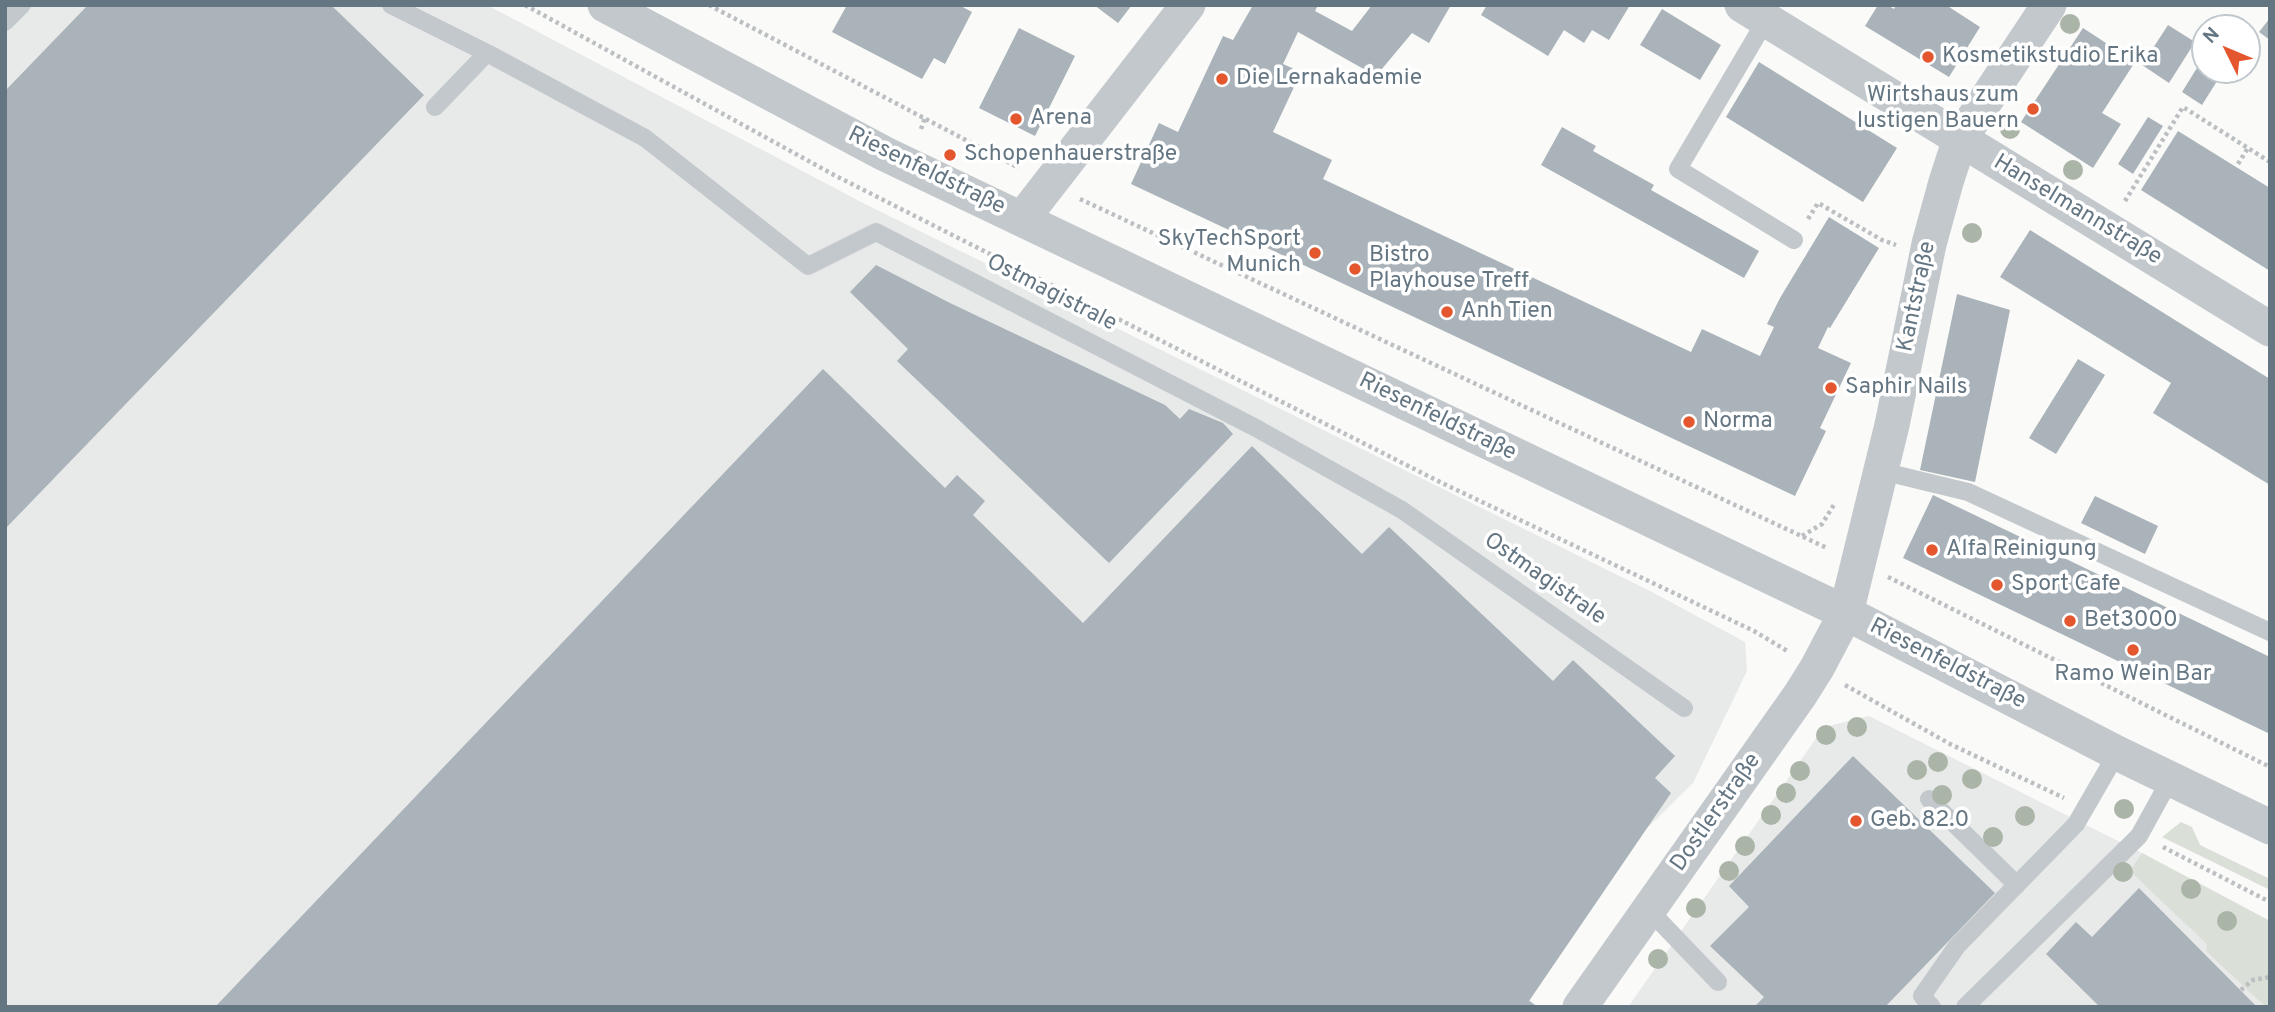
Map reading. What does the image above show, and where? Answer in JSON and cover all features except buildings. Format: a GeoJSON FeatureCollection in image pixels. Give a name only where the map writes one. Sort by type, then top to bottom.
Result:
{"type":"FeatureCollection","features":[{"type":"Feature","properties":{"kind":"street","name":"Riesenfeldstraße"},"geometry":{"type":"LineString","coordinates":[[605,5],[885,154],[1846,613],[2117,753],[2270,827]]}},
{"type":"Feature","properties":{"kind":"street"},"geometry":{"type":"LineString","coordinates":[[1022,219],[1188,5]]}},
{"type":"Feature","properties":{"kind":"street","name":"Kantstraße"},"geometry":{"type":"LineString","coordinates":[[1846,613],[1881,471],[1945,182],[1960,139],[2049,5]]}},
{"type":"Feature","properties":{"kind":"street","name":"Hanselmannstraße"},"geometry":{"type":"LineString","coordinates":[[1754,13],[2270,329]]}},
{"type":"Feature","properties":{"kind":"street","name":"Dostlerstraße"},"geometry":{"type":"LineString","coordinates":[[1580,1007],[1817,668],[1846,613]]}},
{"type":"Feature","properties":{"kind":"lane"},"geometry":{"type":"LineString","coordinates":[[5,22],[22,5]]}},
{"type":"Feature","properties":{"kind":"lane","name":"Ostmagistrale"},"geometry":{"type":"LineString","coordinates":[[391,5],[645,138],[808,266],[877,232],[1256,428],[1402,510],[1684,708]]}},
{"type":"Feature","properties":{"kind":"lane"},"geometry":{"type":"LineString","coordinates":[[1754,13],[1678,169],[1794,240]]}},
{"type":"Feature","properties":{"kind":"lane"},"geometry":{"type":"LineString","coordinates":[[435,107],[487,53]]}},
{"type":"Feature","properties":{"kind":"lane"},"geometry":{"type":"LineString","coordinates":[[1881,471],[1968,492],[2270,632]]}},
{"type":"Feature","properties":{"kind":"lane"},"geometry":{"type":"LineString","coordinates":[[1932,1007],[1922,996],[1957,946],[2076,824],[2117,753]]}},
{"type":"Feature","properties":{"kind":"lane"},"geometry":{"type":"LineString","coordinates":[[1965,1007],[2139,835],[2171,778]]}},
{"type":"Feature","properties":{"kind":"lane"},"geometry":{"type":"LineString","coordinates":[[1929,799],[2017,885]]}},
{"type":"Feature","properties":{"kind":"lane"},"geometry":{"type":"LineString","coordinates":[[1649,910],[1718,982]]}},
{"type":"Feature","properties":{"kind":"path"},"geometry":{"type":"LineString","coordinates":[[525,5],[864,187],[1442,483],[1754,631],[1950,744],[2084,807]]}},
{"type":"Feature","properties":{"kind":"path"},"geometry":{"type":"LineString","coordinates":[[709,5],[1048,184],[1859,562],[2270,767]]}},
{"type":"Feature","properties":{"kind":"path"},"geometry":{"type":"LineString","coordinates":[[2108,230],[2183,107],[2270,162]]}},
{"type":"Feature","properties":{"kind":"path"},"geometry":{"type":"LineString","coordinates":[[921,128],[925,118]]}},
{"type":"Feature","properties":{"kind":"path"},"geometry":{"type":"LineString","coordinates":[[2238,164],[2248,148]]}},
{"type":"Feature","properties":{"kind":"path"},"geometry":{"type":"LineString","coordinates":[[994,166],[998,157]]}},
{"type":"Feature","properties":{"kind":"path"},"geometry":{"type":"LineString","coordinates":[[1794,240],[1818,204],[1882,240],[1927,254]]}},
{"type":"Feature","properties":{"kind":"path"},"geometry":{"type":"LineString","coordinates":[[2139,835],[2270,902]]}},
{"type":"Feature","properties":{"kind":"path"},"geometry":{"type":"LineString","coordinates":[[2241,990],[2253,980],[2270,977]]}},
{"type":"Feature","properties":{"kind":"shaded area"},"geometry":{"type":"Polygon","coordinates":[[[5,5],[487,5],[865,204],[1652,592],[1745,642],[1747,671],[1693,783],[1500,973],[1538,1007],[5,1007],[5,5]]]}},
{"type":"Feature","properties":{"kind":"shaded area"},"geometry":{"type":"Polygon","coordinates":[[[1869,716],[2142,853],[2270,921],[2270,1007],[1628,1007],[1824,727],[1869,716]]]}},
{"type":"Feature","properties":{"kind":"shaded area"},"geometry":{"type":"Polygon","coordinates":[[[2181,822],[2192,827],[2200,845],[2270,879],[2270,890],[2162,837],[2181,822]]]}},
{"type":"Feature","properties":{"kind":"shaded area"},"geometry":{"type":"Polygon","coordinates":[[[2142,853],[2270,921],[2270,1007],[2266,1007],[2206,951],[2207,944],[2130,871],[2142,853]]]}},
{"type":"Feature","properties":{"kind":"place","name":"Kosmetikstudio Erika"},"geometry":{"type":"Point","coordinates":[1928,57]}},
{"type":"Feature","properties":{"kind":"place","name":"Die Lernakademie"},"geometry":{"type":"Point","coordinates":[1222,79]}},
{"type":"Feature","properties":{"kind":"place","name":"Wirtshaus zum lustigen Bauern"},"geometry":{"type":"Point","coordinates":[2033,109]}},
{"type":"Feature","properties":{"kind":"place","name":"Arena"},"geometry":{"type":"Point","coordinates":[1016,119]}},
{"type":"Feature","properties":{"kind":"place","name":"Schopenhauerstraße"},"geometry":{"type":"Point","coordinates":[950,155]}},
{"type":"Feature","properties":{"kind":"place","name":"SkyTechSport Munich"},"geometry":{"type":"Point","coordinates":[1315,253]}},
{"type":"Feature","properties":{"kind":"place","name":"Bistro Playhouse Treff"},"geometry":{"type":"Point","coordinates":[1355,269]}},
{"type":"Feature","properties":{"kind":"place","name":"Anh Tien"},"geometry":{"type":"Point","coordinates":[1447,312]}},
{"type":"Feature","properties":{"kind":"place","name":"Saphir Nails"},"geometry":{"type":"Point","coordinates":[1831,388]}},
{"type":"Feature","properties":{"kind":"place","name":"Norma"},"geometry":{"type":"Point","coordinates":[1689,422]}},
{"type":"Feature","properties":{"kind":"place","name":"Alfa Reinigung"},"geometry":{"type":"Point","coordinates":[1932,550]}},
{"type":"Feature","properties":{"kind":"place","name":"Sport Cafe"},"geometry":{"type":"Point","coordinates":[1997,585]}},
{"type":"Feature","properties":{"kind":"place","name":"Bet3000"},"geometry":{"type":"Point","coordinates":[2070,621]}},
{"type":"Feature","properties":{"kind":"place","name":"Ramo Wein Bar"},"geometry":{"type":"Point","coordinates":[2133,650]}},
{"type":"Feature","properties":{"kind":"place","name":"Geb. 82.0"},"geometry":{"type":"Point","coordinates":[1856,821]}}]}
